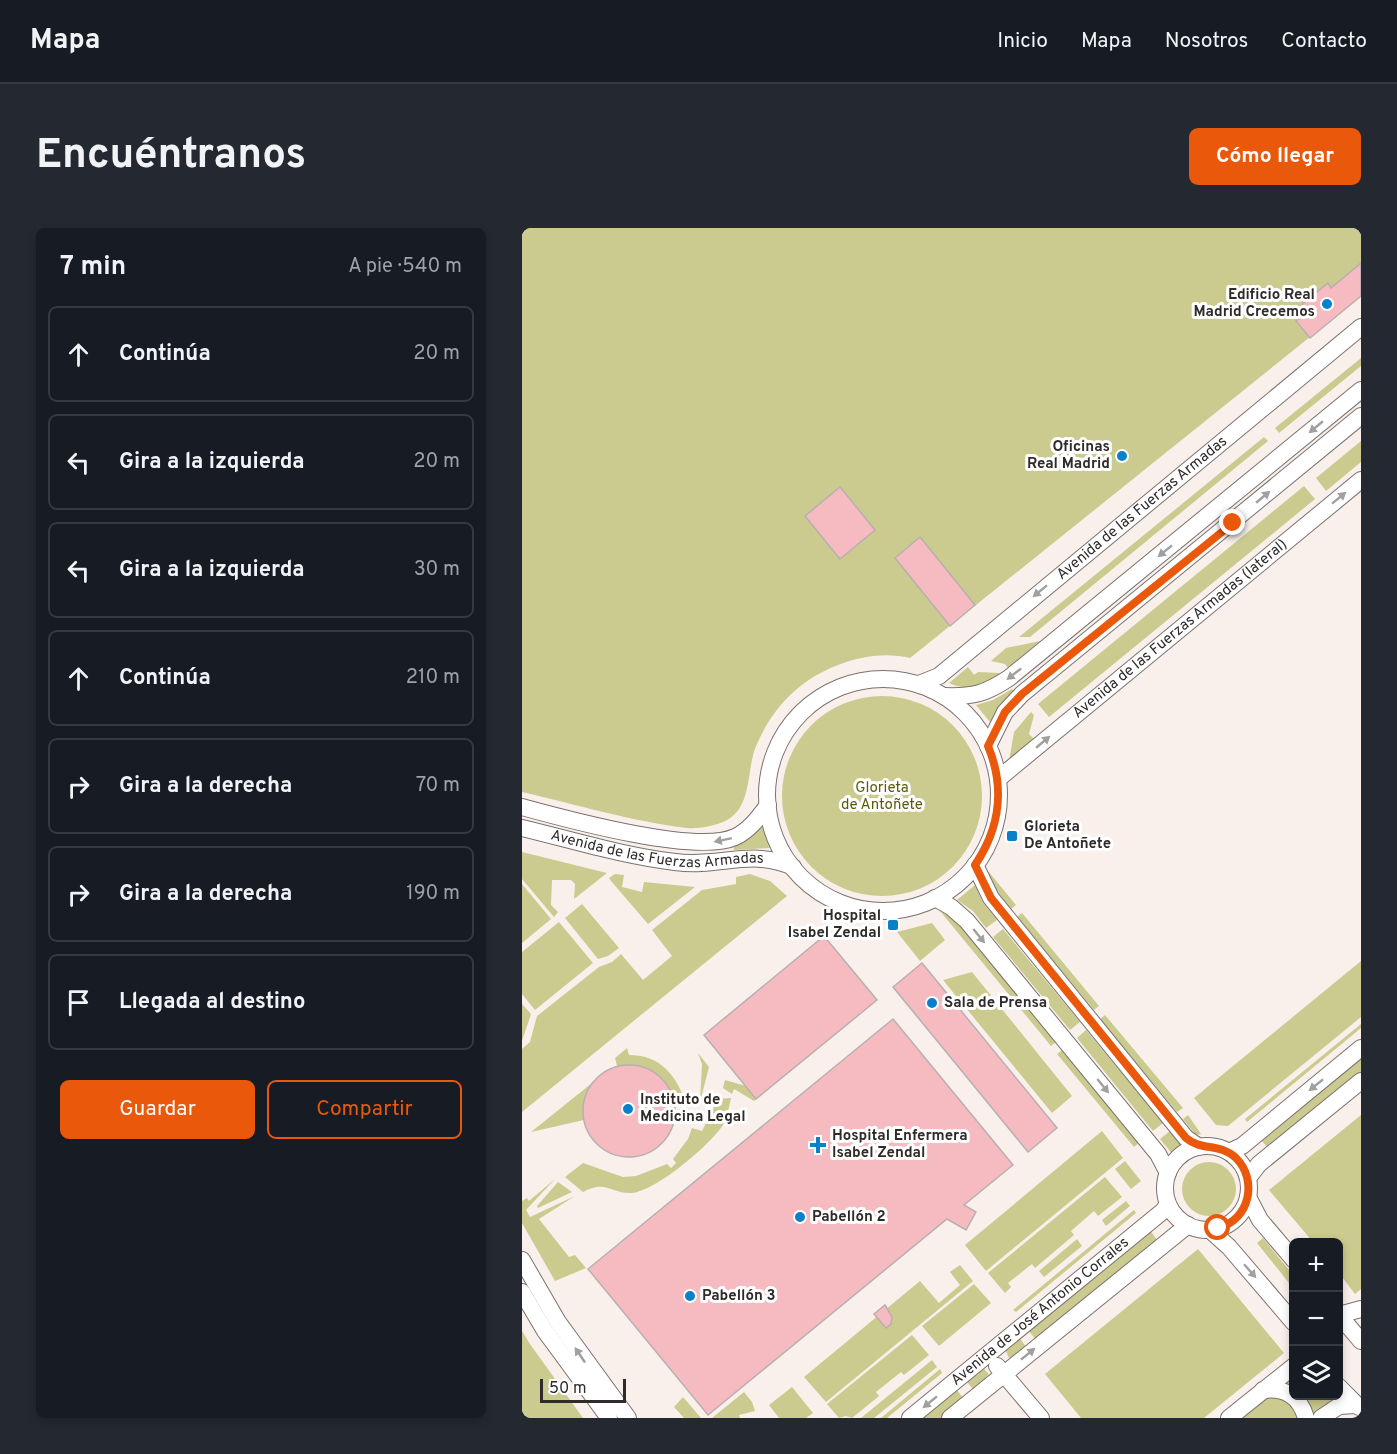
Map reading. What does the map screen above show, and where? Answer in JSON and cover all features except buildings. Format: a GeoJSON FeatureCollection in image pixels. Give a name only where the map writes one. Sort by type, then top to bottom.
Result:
{"type":"FeatureCollection","features":[{"type":"Feature","properties":{"kind":"street","name":"Avenida de las Fuerzas Armadas"},"geometry":{"type":"LineString","coordinates":[[919,684],[939,676],[1361,327]]}},
{"type":"Feature","properties":{"kind":"street"},"geometry":{"type":"LineString","coordinates":[[943,696],[970,697],[991,690],[1009,678],[1361,390]]}},
{"type":"Feature","properties":{"kind":"street"},"geometry":{"type":"LineString","coordinates":[[988,746],[1005,712],[1022,694],[1361,416]]}},
{"type":"Feature","properties":{"kind":"street","name":"Avenida de las Fuerzas Armadas (lateral)"},"geometry":{"type":"LineString","coordinates":[[998,779],[1361,480]]}},
{"type":"Feature","properties":{"kind":"street"},"geometry":{"type":"LineString","coordinates":[[871,680],[895,680],[919,684],[943,696],[969,717],[988,746],[998,779],[999,804],[994,829],[975,865],[957,884],[935,898],[892,910],[858,908],[826,896],[793,867],[780,848],[772,827],[768,805],[770,773],[774,757],[789,728],[811,704],[839,688],[871,680]]}},
{"type":"Feature","properties":{"kind":"street","name":"Avenida de las Fuerzas Armadas"},"geometry":{"type":"LineString","coordinates":[[522,807],[650,836],[680,841],[719,842],[736,837],[754,823],[768,805]]}},
{"type":"Feature","properties":{"kind":"street","name":"Avenida de las Fuerzas Armadas"},"geometry":{"type":"LineString","coordinates":[[522,828],[673,862],[714,863],[762,857],[774,858],[793,867]]}},
{"type":"Feature","properties":{"kind":"street"},"geometry":{"type":"LineString","coordinates":[[975,865],[991,898],[1186,1138],[1199,1147]]}},
{"type":"Feature","properties":{"kind":"street"},"geometry":{"type":"LineString","coordinates":[[935,898],[951,907],[967,921],[1158,1154],[1168,1173]]}},
{"type":"Feature","properties":{"kind":"street"},"geometry":{"type":"LineString","coordinates":[[1229,1152],[1242,1146],[1361,1048]]}},
{"type":"Feature","properties":{"kind":"street"},"geometry":{"type":"LineString","coordinates":[[1248,1178],[1260,1164],[1361,1081]]}},
{"type":"Feature","properties":{"kind":"street"},"geometry":{"type":"LineString","coordinates":[[1210,1230],[1233,1221],[1242,1212],[1248,1197],[1248,1178],[1243,1167],[1229,1152],[1214,1147],[1199,1147],[1181,1156],[1168,1173],[1165,1189],[1168,1204],[1176,1217],[1188,1225],[1210,1230],[1229,1247],[1289,1318]]}},
{"type":"Feature","properties":{"kind":"street"},"geometry":{"type":"LineString","coordinates":[[1248,1197],[1260,1220],[1289,1255]]}},
{"type":"Feature","properties":{"kind":"street","name":"Avenida de José Antonio Corrales"},"geometry":{"type":"LineString","coordinates":[[910,1418],[1168,1204]]}},
{"type":"Feature","properties":{"kind":"street","name":"Avenida de José Antonio Corrales"},"geometry":{"type":"LineString","coordinates":[[950,1418],[1188,1225]]}},
{"type":"Feature","properties":{"kind":"street"},"geometry":{"type":"LineString","coordinates":[[522,1260],[564,1331],[628,1418]]}},
{"type":"Feature","properties":{"kind":"street"},"geometry":{"type":"LineString","coordinates":[[522,1292],[575,1374],[609,1418]]}},
{"type":"Feature","properties":{"kind":"street"},"geometry":{"type":"LineString","coordinates":[[1343,1314],[1361,1310]]}},
{"type":"Feature","properties":{"kind":"street"},"geometry":{"type":"LineString","coordinates":[[1343,1320],[1361,1341]]}},
{"type":"Feature","properties":{"kind":"street"},"geometry":{"type":"LineString","coordinates":[[987,1355],[1041,1418]]}},
{"type":"Feature","properties":{"kind":"street"},"geometry":{"type":"LineString","coordinates":[[1229,1418],[1289,1369]]}},
{"type":"Feature","properties":{"kind":"street"},"geometry":{"type":"LineString","coordinates":[[1263,1390],[1280,1389],[1292,1394],[1303,1407],[1306,1418]]}},
{"type":"Feature","properties":{"kind":"street"},"geometry":{"type":"LineString","coordinates":[[1343,1391],[1359,1407]]}},
{"type":"Feature","properties":{"kind":"street"},"geometry":{"type":"LineString","coordinates":[[1321,1418],[1339,1406],[1359,1407]]}},
{"type":"Feature","properties":{"kind":"green space"},"geometry":{"type":"Polygon","coordinates":[[[522,228],[1361,228],[1361,296],[910,658],[883,655],[855,659],[824,671],[799,687],[779,707],[763,732],[753,756],[744,799],[733,816],[715,825],[687,828],[626,817],[522,792],[522,228]]]}},
{"type":"Feature","properties":{"kind":"green space"},"geometry":{"type":"Polygon","coordinates":[[[1361,358],[1361,366],[1279,433],[1275,428],[1361,358]]]}},
{"type":"Feature","properties":{"kind":"green space"},"geometry":{"type":"Polygon","coordinates":[[[1264,437],[1268,441],[1030,637],[1019,637],[1264,437]]]}},
{"type":"Feature","properties":{"kind":"green space"},"geometry":{"type":"Polygon","coordinates":[[[1361,441],[1361,462],[1326,491],[1316,478],[1361,441]]]}},
{"type":"Feature","properties":{"kind":"green space"},"geometry":{"type":"Polygon","coordinates":[[[1304,486],[1315,499],[1049,717],[1038,704],[1304,486]]]}},
{"type":"Feature","properties":{"kind":"green space"},"geometry":{"type":"Polygon","coordinates":[[[1040,641],[1008,668],[1005,664],[991,661],[1006,648],[1040,641]]]}},
{"type":"Feature","properties":{"kind":"green space"},"geometry":{"type":"Polygon","coordinates":[[[968,667],[974,675],[978,672],[1001,675],[976,686],[963,687],[949,683],[968,667]]]}},
{"type":"Feature","properties":{"kind":"green space"},"geometry":{"type":"Polygon","coordinates":[[[1012,689],[1014,691],[999,706],[990,722],[976,705],[993,700],[1012,689]]]}},
{"type":"Feature","properties":{"kind":"green space","name":"Glorieta de Antoñete"},"geometry":{"type":"Polygon","coordinates":[[[882,696],[911,700],[929,708],[953,725],[970,749],[978,767],[982,796],[978,825],[970,843],[953,867],[929,884],[911,892],[882,896],[853,892],[835,884],[811,867],[794,843],[786,825],[782,796],[786,767],[794,749],[811,725],[835,708],[853,700],[882,696]]]}},
{"type":"Feature","properties":{"kind":"green space"},"geometry":{"type":"Polygon","coordinates":[[[1031,712],[1034,715],[1029,734],[1035,740],[1009,761],[1014,732],[1031,712]]]}},
{"type":"Feature","properties":{"kind":"green space"},"geometry":{"type":"Polygon","coordinates":[[[762,826],[770,848],[734,850],[733,846],[744,842],[762,826]]]}},
{"type":"Feature","properties":{"kind":"green space"},"geometry":{"type":"Polygon","coordinates":[[[522,852],[607,873],[574,899],[575,884],[571,880],[552,880],[551,905],[558,912],[554,917],[522,879],[522,852]]]}},
{"type":"Feature","properties":{"kind":"green space"},"geometry":{"type":"Polygon","coordinates":[[[988,871],[1016,905],[1011,909],[992,884],[988,871]]]}},
{"type":"Feature","properties":{"kind":"green space"},"geometry":{"type":"Polygon","coordinates":[[[615,874],[624,875],[622,887],[642,892],[644,882],[695,887],[648,924],[609,878],[615,874]]]}},
{"type":"Feature","properties":{"kind":"green space"},"geometry":{"type":"Polygon","coordinates":[[[750,874],[770,881],[787,896],[522,1112],[522,1049],[530,1042],[537,1016],[599,967],[612,962],[621,954],[643,980],[672,956],[652,930],[702,890],[736,884],[736,877],[750,874]]]}},
{"type":"Feature","properties":{"kind":"green space"},"geometry":{"type":"Polygon","coordinates":[[[522,884],[551,919],[522,943],[522,884]]]}},
{"type":"Feature","properties":{"kind":"green space"},"geometry":{"type":"Polygon","coordinates":[[[975,885],[983,903],[997,920],[986,928],[973,911],[957,900],[975,885]]]}},
{"type":"Feature","properties":{"kind":"green space"},"geometry":{"type":"Polygon","coordinates":[[[582,904],[619,948],[608,956],[598,959],[565,918],[582,904]]]}},
{"type":"Feature","properties":{"kind":"green space"},"geometry":{"type":"Polygon","coordinates":[[[940,911],[956,920],[1056,1042],[1051,1046],[940,911]]]}},
{"type":"Feature","properties":{"kind":"green space"},"geometry":{"type":"Polygon","coordinates":[[[1022,913],[1099,1006],[1094,1010],[1017,917],[1022,913]]]}},
{"type":"Feature","properties":{"kind":"green space"},"geometry":{"type":"Polygon","coordinates":[[[559,922],[593,963],[535,1010],[522,994],[522,952],[559,922]]]}},
{"type":"Feature","properties":{"kind":"green space"},"geometry":{"type":"Polygon","coordinates":[[[932,923],[945,940],[920,961],[897,932],[932,923]]]}},
{"type":"Feature","properties":{"kind":"green space"},"geometry":{"type":"Polygon","coordinates":[[[1003,929],[1080,1022],[1070,1030],[993,937],[1003,929]]]}},
{"type":"Feature","properties":{"kind":"green space"},"geometry":{"type":"Polygon","coordinates":[[[1361,961],[1361,1017],[1228,1126],[1216,1125],[1194,1098],[1361,961]]]}},
{"type":"Feature","properties":{"kind":"green space"},"geometry":{"type":"Polygon","coordinates":[[[972,972],[1072,1096],[1052,1113],[943,980],[972,972]]]}},
{"type":"Feature","properties":{"kind":"green space"},"geometry":{"type":"Polygon","coordinates":[[[522,1004],[531,1014],[522,1041],[522,1004]]]}},
{"type":"Feature","properties":{"kind":"green space"},"geometry":{"type":"Polygon","coordinates":[[[1105,1015],[1183,1108],[1177,1112],[1100,1019],[1105,1015]]]}},
{"type":"Feature","properties":{"kind":"green space"},"geometry":{"type":"Polygon","coordinates":[[[1361,1024],[1361,1028],[1247,1122],[1245,1119],[1361,1024]]]}},
{"type":"Feature","properties":{"kind":"green space"},"geometry":{"type":"Polygon","coordinates":[[[1086,1030],[1163,1123],[1153,1131],[1077,1038],[1086,1030]]]}},
{"type":"Feature","properties":{"kind":"green space"},"geometry":{"type":"Polygon","coordinates":[[[627,1048],[629,1055],[650,1059],[666,1069],[678,1085],[686,1104],[674,1106],[668,1087],[654,1074],[637,1067],[617,1066],[615,1058],[627,1048]]]}},
{"type":"Feature","properties":{"kind":"green space"},"geometry":{"type":"Polygon","coordinates":[[[1062,1050],[1139,1143],[1134,1147],[1057,1054],[1062,1050]]]}},
{"type":"Feature","properties":{"kind":"green space"},"geometry":{"type":"Polygon","coordinates":[[[698,1053],[709,1067],[700,1102],[702,1064],[698,1053]]]}},
{"type":"Feature","properties":{"kind":"green space"},"geometry":{"type":"Polygon","coordinates":[[[1361,1056],[1361,1072],[1268,1148],[1260,1139],[1361,1056]]]}},
{"type":"Feature","properties":{"kind":"green space"},"geometry":{"type":"Polygon","coordinates":[[[725,1080],[746,1086],[756,1099],[754,1101],[734,1089],[732,1094],[723,1088],[725,1080]]]}},
{"type":"Feature","properties":{"kind":"green space"},"geometry":{"type":"Polygon","coordinates":[[[592,1083],[585,1096],[584,1120],[531,1132],[592,1083]]]}},
{"type":"Feature","properties":{"kind":"green space"},"geometry":{"type":"Polygon","coordinates":[[[731,1098],[723,1125],[716,1134],[682,1166],[655,1184],[632,1193],[603,1187],[591,1188],[583,1192],[565,1177],[583,1163],[623,1177],[636,1176],[667,1164],[671,1168],[676,1163],[673,1159],[688,1139],[692,1128],[702,1131],[718,1099],[731,1098]]]}},
{"type":"Feature","properties":{"kind":"green space"},"geometry":{"type":"Polygon","coordinates":[[[1188,1115],[1201,1134],[1196,1135],[1183,1119],[1188,1115]]]}},
{"type":"Feature","properties":{"kind":"green space"},"geometry":{"type":"Polygon","coordinates":[[[1361,1115],[1361,1289],[1355,1294],[1343,1278],[1343,1238],[1310,1238],[1269,1190],[1361,1115]]]}},
{"type":"Feature","properties":{"kind":"green space"},"geometry":{"type":"Polygon","coordinates":[[[1102,1131],[1123,1158],[986,1271],[965,1245],[1102,1131]]]}},
{"type":"Feature","properties":{"kind":"green space"},"geometry":{"type":"Polygon","coordinates":[[[1170,1131],[1183,1147],[1173,1155],[1160,1139],[1170,1131]]]}},
{"type":"Feature","properties":{"kind":"green space"},"geometry":{"type":"Polygon","coordinates":[[[1125,1161],[1141,1181],[1131,1189],[1115,1169],[1125,1161]]]}},
{"type":"Feature","properties":{"kind":"green space"},"geometry":{"type":"Polygon","coordinates":[[[1209,1162],[1219,1164],[1228,1170],[1234,1179],[1236,1189],[1234,1199],[1228,1208],[1219,1214],[1209,1216],[1199,1214],[1190,1208],[1184,1199],[1182,1189],[1184,1179],[1190,1170],[1199,1164],[1209,1162]]]}},
{"type":"Feature","properties":{"kind":"green space"},"geometry":{"type":"Polygon","coordinates":[[[1105,1177],[1122,1197],[1098,1216],[1094,1211],[1071,1231],[1074,1235],[1035,1268],[1032,1264],[1008,1283],[1011,1287],[1005,1293],[988,1273],[1105,1177]]]}},
{"type":"Feature","properties":{"kind":"green space"},"geometry":{"type":"Polygon","coordinates":[[[555,1179],[526,1210],[530,1217],[575,1196],[539,1219],[569,1257],[575,1255],[586,1268],[555,1281],[522,1223],[522,1201],[527,1198],[529,1201],[555,1179]]]}},
{"type":"Feature","properties":{"kind":"green space"},"geometry":{"type":"Polygon","coordinates":[[[558,1182],[572,1192],[538,1208],[537,1206],[558,1182]]]}},
{"type":"Feature","properties":{"kind":"green space"},"geometry":{"type":"Polygon","coordinates":[[[1126,1201],[1130,1206],[1106,1226],[1102,1220],[1126,1201]]]}},
{"type":"Feature","properties":{"kind":"green space"},"geometry":{"type":"Polygon","coordinates":[[[1134,1210],[1136,1213],[1016,1312],[1013,1310],[1134,1210]]]}},
{"type":"Feature","properties":{"kind":"green space"},"geometry":{"type":"Polygon","coordinates":[[[1150,1230],[1157,1240],[1036,1340],[1028,1330],[1150,1230]]]}},
{"type":"Feature","properties":{"kind":"green space"},"geometry":{"type":"Polygon","coordinates":[[[1263,1238],[1289,1270],[1289,1283],[1257,1243],[1263,1238]]]}},
{"type":"Feature","properties":{"kind":"green space"},"geometry":{"type":"Polygon","coordinates":[[[1077,1239],[1082,1246],[1044,1277],[1039,1271],[1077,1239]]]}},
{"type":"Feature","properties":{"kind":"green space"},"geometry":{"type":"Polygon","coordinates":[[[1198,1249],[1284,1353],[1204,1418],[1081,1418],[1045,1374],[1198,1249]]]}},
{"type":"Feature","properties":{"kind":"green space"},"geometry":{"type":"Polygon","coordinates":[[[960,1265],[973,1281],[826,1402],[804,1377],[920,1281],[939,1303],[960,1285],[950,1272],[960,1265]]]}},
{"type":"Feature","properties":{"kind":"green space"},"geometry":{"type":"Polygon","coordinates":[[[974,1284],[991,1303],[939,1346],[922,1326],[974,1284]]]}},
{"type":"Feature","properties":{"kind":"green space"},"geometry":{"type":"Polygon","coordinates":[[[522,1331],[530,1344],[583,1418],[522,1418],[522,1331]]]}},
{"type":"Feature","properties":{"kind":"green space"},"geometry":{"type":"Polygon","coordinates":[[[912,1335],[929,1355],[904,1375],[901,1372],[876,1392],[879,1396],[852,1418],[846,1416],[839,1418],[827,1404],[912,1335]]]}},
{"type":"Feature","properties":{"kind":"green space"},"geometry":{"type":"Polygon","coordinates":[[[1019,1337],[1026,1347],[1013,1358],[1009,1358],[1005,1349],[1019,1337]]]}},
{"type":"Feature","properties":{"kind":"green space"},"geometry":{"type":"Polygon","coordinates":[[[932,1360],[937,1367],[874,1418],[861,1418],[932,1360]]]}},
{"type":"Feature","properties":{"kind":"green space"},"geometry":{"type":"Polygon","coordinates":[[[940,1369],[942,1373],[887,1418],[881,1418],[940,1369]]]}},
{"type":"Feature","properties":{"kind":"green space"},"geometry":{"type":"Polygon","coordinates":[[[984,1369],[989,1374],[974,1390],[966,1381],[984,1369]]]}},
{"type":"Feature","properties":{"kind":"green space"},"geometry":{"type":"Polygon","coordinates":[[[1289,1375],[1289,1400],[1336,1401],[1316,1418],[1238,1418],[1289,1375]]]}},
{"type":"Feature","properties":{"kind":"green space"},"geometry":{"type":"Polygon","coordinates":[[[792,1387],[813,1413],[806,1418],[779,1418],[769,1405],[792,1387]]]}},
{"type":"Feature","properties":{"kind":"green space"},"geometry":{"type":"Polygon","coordinates":[[[956,1389],[964,1399],[941,1418],[921,1418],[956,1389]]]}},
{"type":"Feature","properties":{"kind":"green space"},"geometry":{"type":"Polygon","coordinates":[[[744,1392],[752,1402],[755,1411],[739,1415],[740,1418],[712,1418],[744,1392]]]}},
{"type":"Feature","properties":{"kind":"green space"},"geometry":{"type":"Polygon","coordinates":[[[683,1397],[701,1418],[684,1418],[674,1407],[683,1397]]]}},
{"type":"Feature","properties":{"kind":"place","name":"Edificio Real Madrid Crecemos"},"geometry":{"type":"Point","coordinates":[1327,304]}},
{"type":"Feature","properties":{"kind":"place","name":"Oficinas Real Madrid"},"geometry":{"type":"Point","coordinates":[1122,456]}},
{"type":"Feature","properties":{"kind":"place","name":"Glorieta De Antoñete"},"geometry":{"type":"Point","coordinates":[1012,836]}},
{"type":"Feature","properties":{"kind":"place","name":"Hospital Isabel Zendal"},"geometry":{"type":"Point","coordinates":[893,925]}},
{"type":"Feature","properties":{"kind":"place","name":"Sala de Prensa"},"geometry":{"type":"Point","coordinates":[932,1003]}},
{"type":"Feature","properties":{"kind":"place","name":"Instituto de Medicina Legal"},"geometry":{"type":"Point","coordinates":[628,1109]}},
{"type":"Feature","properties":{"kind":"place","name":"Hospital Enfermera Isabel Zendal"},"geometry":{"type":"Point","coordinates":[818,1145]}},
{"type":"Feature","properties":{"kind":"place","name":"Pabellón 2"},"geometry":{"type":"Point","coordinates":[800,1217]}},
{"type":"Feature","properties":{"kind":"place","name":"Pabellón 3"},"geometry":{"type":"Point","coordinates":[690,1296]}},
{"type":"Feature","properties":{"kind":"route"},"geometry":{"type":"LineString","coordinates":[[1218,1228],[1233,1221],[1242,1212],[1247,1202],[1249,1182],[1243,1167],[1229,1152],[1214,1147],[1199,1147],[1186,1138],[991,898],[980,880],[975,865],[994,829],[999,804],[998,779],[988,746],[1005,712],[1022,694],[1233,523]]}}]}
